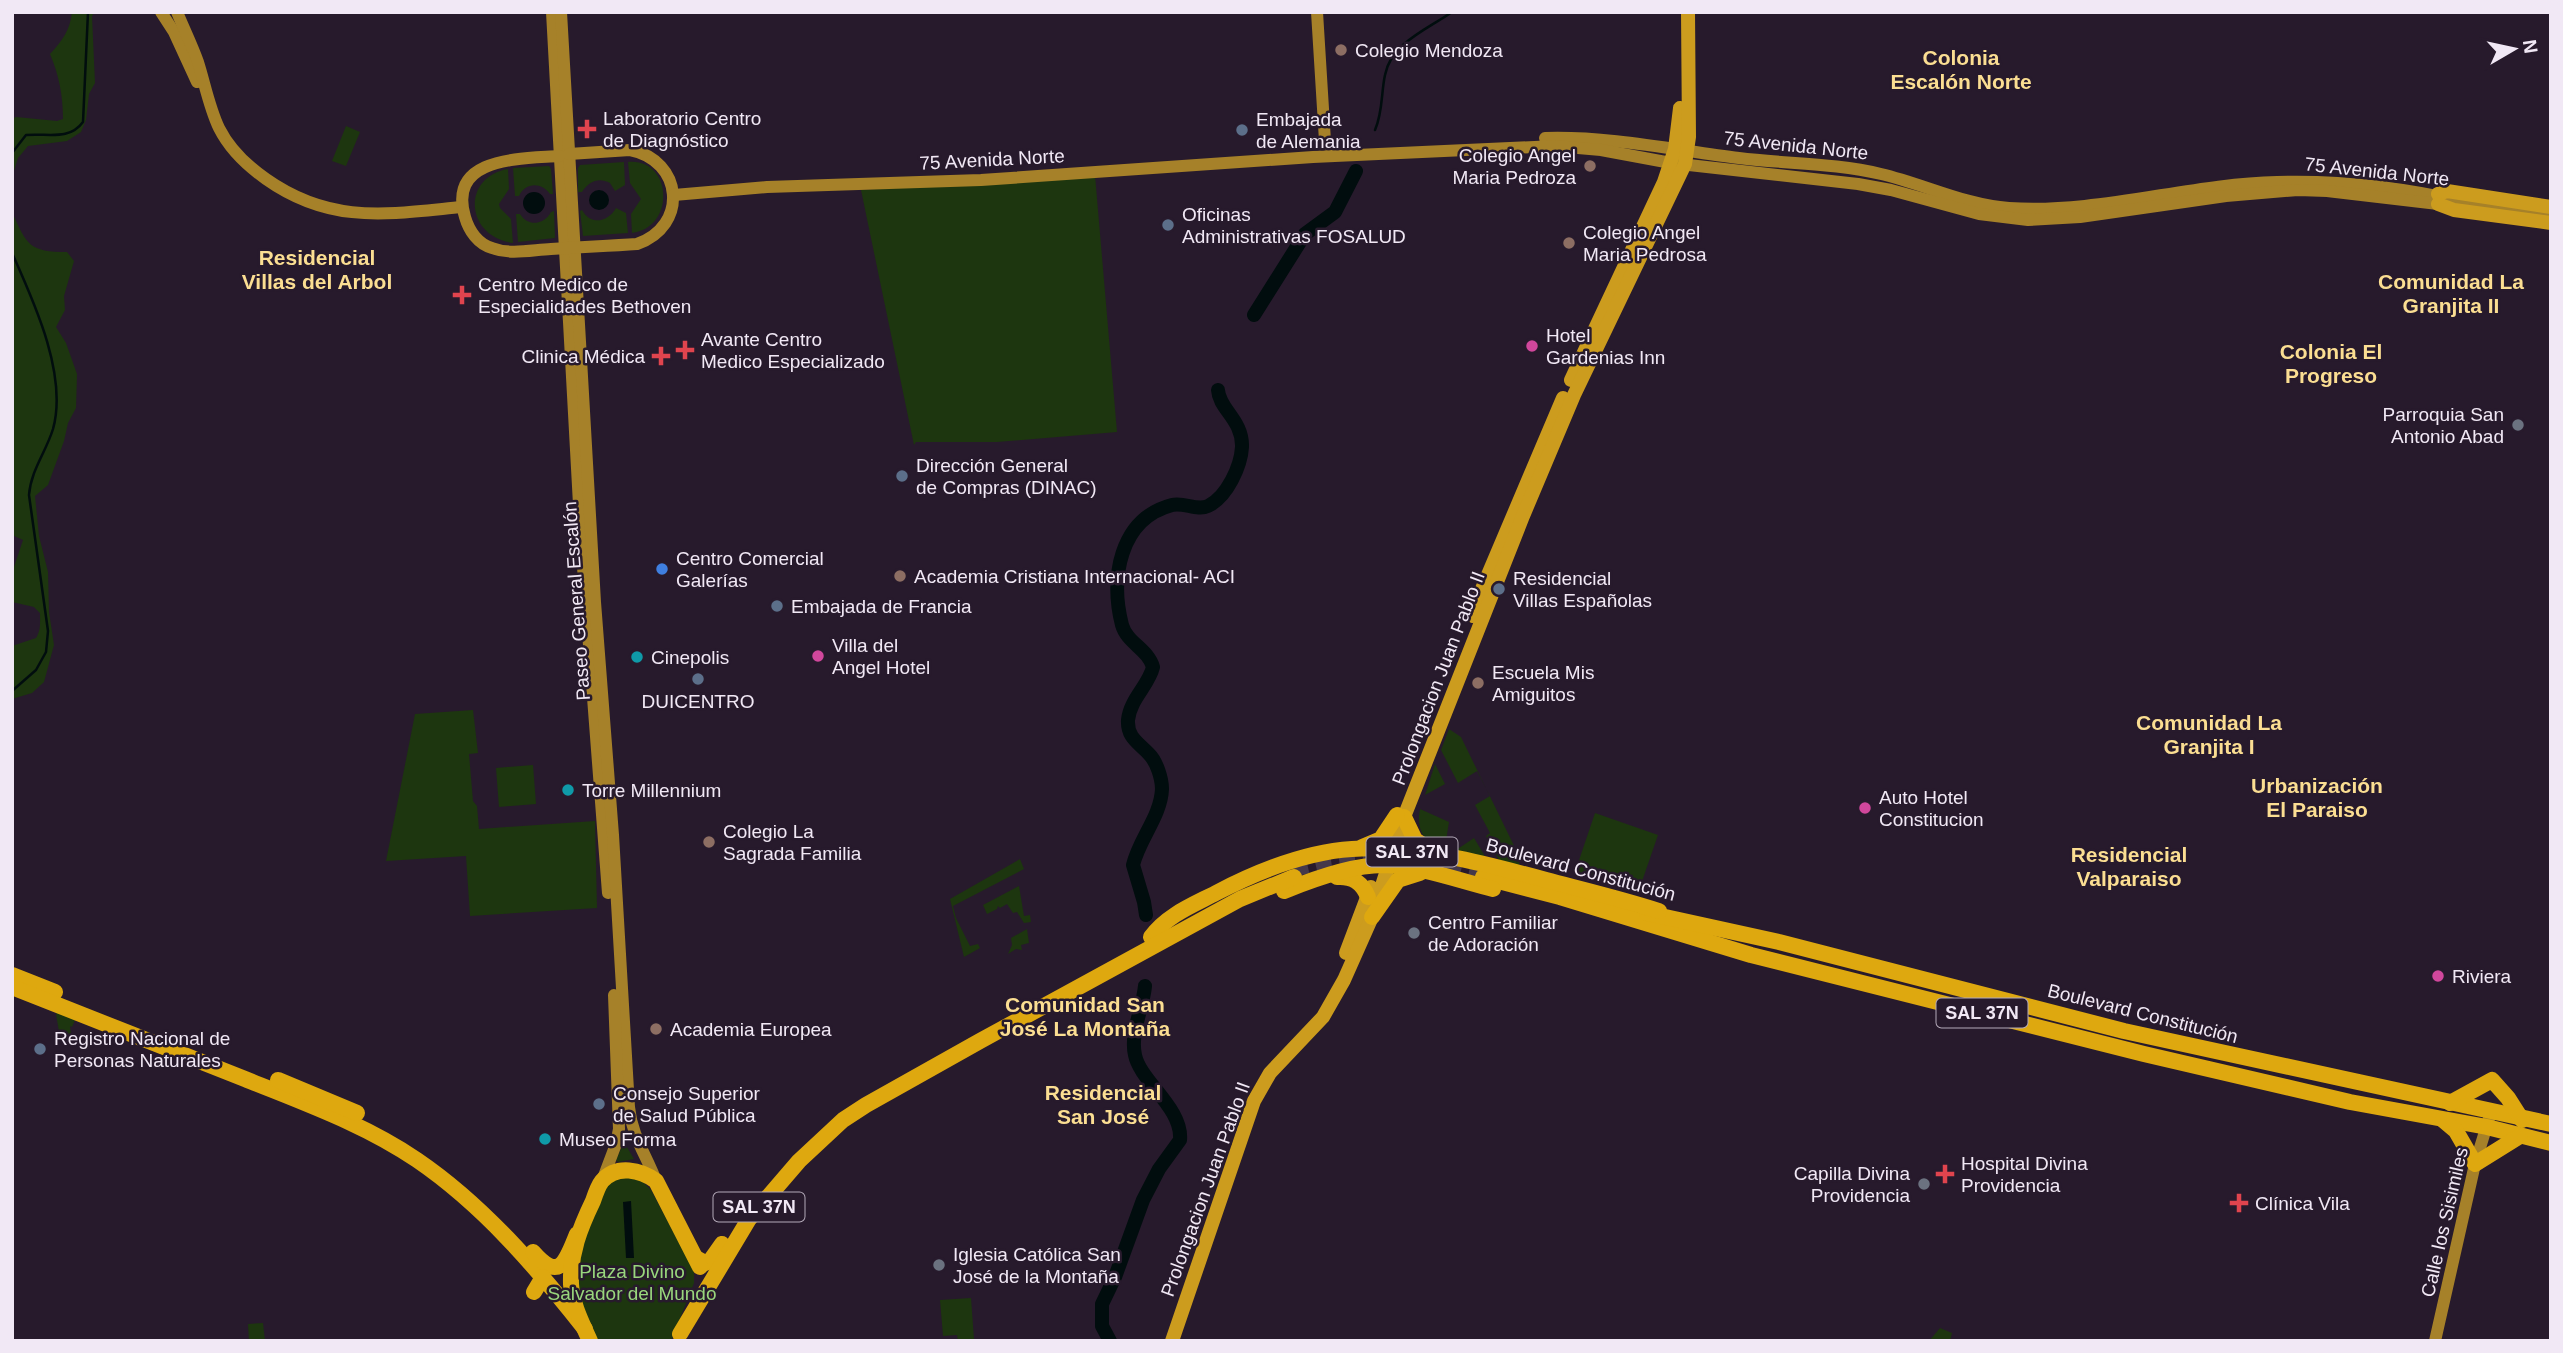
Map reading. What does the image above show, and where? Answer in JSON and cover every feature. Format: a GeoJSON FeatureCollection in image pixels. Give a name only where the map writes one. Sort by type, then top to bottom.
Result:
{"type":"FeatureCollection","features":[{"type":"Feature","properties":{"kind":"highway"},"geometry":{"type":"LineString","coordinates":[[1357,849],[1381,839],[1401,816],[1415,840],[1440,856]]}},
{"type":"Feature","properties":{"kind":"highway","name":"Boulevard Constitución"},"geometry":{"type":"LineString","coordinates":[[696,1258],[705,1263],[710,1261],[747,1208],[793,1154],[834,1116],[863,1094],[1151,943],[1165,921],[1177,914],[1245,878],[1303,858],[1357,849],[1425,872],[1662,933],[1689,928]]}},
{"type":"Feature","properties":{"kind":"highway","name":"Boulevard Constitución"},"geometry":{"type":"LineString","coordinates":[[1151,943],[1167,945],[1267,897],[1386,857],[1440,856],[1515,872],[1689,928],[1871,965],[2116,1029],[2450,1103],[2489,1120],[2521,1128],[2551,1143]]}},
{"type":"Feature","properties":{"kind":"highway"},"geometry":{"type":"LineString","coordinates":[[1371,917],[1398,880],[1425,872]]}},
{"type":"Feature","properties":{"kind":"highway","name":"Boulevard Constitución"},"geometry":{"type":"LineString","coordinates":[[679,1337],[750,1219],[799,1161],[844,1120],[1244,887],[1293,873]]}},
{"type":"Feature","properties":{"kind":"highway","name":"Boulevard Constitución"},"geometry":{"type":"LineString","coordinates":[[1484,874],[1659,916],[1751,955],[2144,1054],[2350,1102],[2443,1120],[2489,1120]]}},
{"type":"Feature","properties":{"kind":"highway"},"geometry":{"type":"LineString","coordinates":[[1317,880],[1348,877],[1357,882],[1368,897]]}},
{"type":"Feature","properties":{"kind":"highway"},"geometry":{"type":"LineString","coordinates":[[12,975],[337,1103],[375,1123],[419,1149],[484,1200],[546,1266],[555,1268],[564,1263],[602,1181],[622,1171],[635,1170],[646,1173],[656,1181]]}},
{"type":"Feature","properties":{"kind":"highway"},"geometry":{"type":"LineString","coordinates":[[12,987],[336,1115],[385,1140],[429,1168],[471,1203],[542,1276],[587,1335]]}},
{"type":"Feature","properties":{"kind":"highway"},"geometry":{"type":"LineString","coordinates":[[2443,1120],[2456,1131],[2474,1164],[2521,1128],[2508,1098],[2492,1080],[2450,1103]]}},
{"type":"Feature","properties":{"kind":"highway","name":"Boulevard Constitución"},"geometry":{"type":"LineString","coordinates":[[2521,1128],[2551,1124]]}},
{"type":"Feature","properties":{"kind":"highway","name":"SAL 37N"},"geometry":{"type":"LineString","coordinates":[[656,1181],[696,1258],[703,1279],[679,1337]]}},
{"type":"Feature","properties":{"kind":"highway"},"geometry":{"type":"LineString","coordinates":[[577,1234],[571,1286],[587,1335]]}},
{"type":"Feature","properties":{"kind":"highway"},"geometry":{"type":"LineString","coordinates":[[534,1292],[542,1276]]}},
{"type":"Feature","properties":{"kind":"main road"},"geometry":{"type":"LineString","coordinates":[[161,12],[174,32],[223,136],[242,160],[282,190],[332,209],[362,214],[462,207]]}},
{"type":"Feature","properties":{"kind":"main road"},"geometry":{"type":"LineString","coordinates":[[177,12],[198,62],[209,104]]}},
{"type":"Feature","properties":{"kind":"main road","name":"Paseo General Escalón"},"geometry":{"type":"LineString","coordinates":[[552,12],[564,155],[588,644],[611,941],[620,1120],[618,1138],[602,1181]]}},
{"type":"Feature","properties":{"kind":"main road","name":"Paseo General Escalón"},"geometry":{"type":"LineString","coordinates":[[561,12],[564,155]]}},
{"type":"Feature","properties":{"kind":"main road"},"geometry":{"type":"LineString","coordinates":[[1313,157],[1325,141],[1317,12]]}},
{"type":"Feature","properties":{"kind":"main road","name":"Prolongacion Juan Pablo II"},"geometry":{"type":"LineString","coordinates":[[1679,156],[1680,12]]}},
{"type":"Feature","properties":{"kind":"main road","name":"Prolongacion Juan Pablo II"},"geometry":{"type":"LineString","coordinates":[[1164,1341],[1252,1088],[1273,1056],[1305,1026],[1324,1001],[1338,972],[1574,394],[1679,156],[1690,82],[1688,12]]}},
{"type":"Feature","properties":{"kind":"main road","name":"75 Avenida Norte"},"geometry":{"type":"LineString","coordinates":[[1325,141],[1335,150],[1344,152],[1560,138],[1607,141],[1679,156]]}},
{"type":"Feature","properties":{"kind":"main road","name":"75 Avenida Norte"},"geometry":{"type":"LineString","coordinates":[[674,195],[767,187],[981,180],[1313,157],[1555,146],[1849,168],[1889,176],[1970,201],[2005,208],[2054,208],[2275,182],[2344,183],[2551,214]]}},
{"type":"Feature","properties":{"kind":"main road"},"geometry":{"type":"LineString","coordinates":[[630,150],[659,162],[670,180],[674,195],[673,209],[663,229],[651,239],[637,244],[506,252],[489,247],[473,235],[462,207],[463,192],[471,176],[484,166],[507,160],[630,150]]}},
{"type":"Feature","properties":{"kind":"main road"},"geometry":{"type":"LineString","coordinates":[[2551,207],[2447,191],[2438,199],[2454,210],[2551,223]]}},
{"type":"Feature","properties":{"kind":"main road","name":"Paseo General Escalón"},"geometry":{"type":"LineString","coordinates":[[569,248],[612,823],[629,1107],[635,1140],[656,1181]]}},
{"type":"Feature","properties":{"kind":"main road","name":"Prolongacion Juan Pablo II"},"geometry":{"type":"LineString","coordinates":[[1172,1341],[1261,1086],[1281,1060],[1316,1026],[1333,1003],[1371,917],[1386,857]]}},
{"type":"Feature","properties":{"kind":"main road","name":"Calle los Sisimiles"},"geometry":{"type":"LineString","coordinates":[[2435,1341],[2474,1164],[2489,1120]]}},
{"type":"Feature","properties":{"kind":"green space"},"geometry":{"type":"Polygon","coordinates":[[[72,12],[95,12],[92,16],[95,83],[89,94],[86,120],[81,132],[67,141],[28,146],[18,158],[12,177],[12,119],[63,119],[60,86],[50,54],[65,34],[72,12]]]}},
{"type":"Feature","properties":{"kind":"green space"},"geometry":{"type":"Polygon","coordinates":[[[346,126],[360,132],[346,166],[332,161],[346,126]]]}},
{"type":"Feature","properties":{"kind":"green space"},"geometry":{"type":"Polygon","coordinates":[[[624,162],[625,185],[615,191],[610,183],[598,180],[578,192],[580,165],[624,162]]]}},
{"type":"Feature","properties":{"kind":"green space"},"geometry":{"type":"Polygon","coordinates":[[[628,162],[643,164],[654,171],[661,181],[663,194],[662,207],[656,219],[646,228],[632,233],[631,214],[641,199],[630,183],[628,162]]]}},
{"type":"Feature","properties":{"kind":"green space"},"geometry":{"type":"Polygon","coordinates":[[[549,166],[553,194],[534,185],[515,196],[513,168],[549,166]]]}},
{"type":"Feature","properties":{"kind":"green space"},"geometry":{"type":"Polygon","coordinates":[[[508,169],[509,189],[499,204],[511,219],[513,243],[497,238],[485,230],[475,207],[476,194],[482,183],[493,174],[508,169]]]}},
{"type":"Feature","properties":{"kind":"green space"},"geometry":{"type":"Polygon","coordinates":[[[1095,175],[1117,432],[997,442],[916,442],[914,445],[861,190],[1095,175]]]}},
{"type":"Feature","properties":{"kind":"green space"},"geometry":{"type":"Polygon","coordinates":[[[616,208],[626,213],[628,233],[583,236],[580,211],[599,220],[609,216],[616,208]]]}},
{"type":"Feature","properties":{"kind":"green space"},"geometry":{"type":"Polygon","coordinates":[[[554,211],[555,238],[518,242],[516,214],[536,223],[554,211]]]}},
{"type":"Feature","properties":{"kind":"green space"},"geometry":{"type":"Polygon","coordinates":[[[12,212],[31,244],[44,250],[67,252],[74,261],[64,296],[65,310],[56,327],[66,343],[77,374],[76,408],[68,423],[48,485],[35,496],[39,536],[48,572],[49,612],[54,645],[44,682],[32,693],[12,699],[12,646],[36,638],[40,613],[34,607],[12,602],[12,573],[23,540],[12,535],[12,212]]]}},
{"type":"Feature","properties":{"kind":"green space"},"geometry":{"type":"Polygon","coordinates":[[[473,710],[478,753],[469,754],[473,801],[477,806],[479,829],[595,821],[597,908],[470,916],[466,856],[386,861],[415,714],[473,710]]]}},
{"type":"Feature","properties":{"kind":"green space"},"geometry":{"type":"Polygon","coordinates":[[[1449,729],[1461,737],[1486,789],[1477,771],[1458,783],[1441,750],[1449,729]]]}},
{"type":"Feature","properties":{"kind":"green space"},"geometry":{"type":"Polygon","coordinates":[[[1435,764],[1445,784],[1425,795],[1435,764]]]}},
{"type":"Feature","properties":{"kind":"green space"},"geometry":{"type":"Polygon","coordinates":[[[533,765],[536,804],[499,807],[496,768],[533,765]]]}},
{"type":"Feature","properties":{"kind":"green space"},"geometry":{"type":"Polygon","coordinates":[[[1490,796],[1520,858],[1519,866],[1499,860],[1486,836],[1490,833],[1475,805],[1490,796]]]}},
{"type":"Feature","properties":{"kind":"green space"},"geometry":{"type":"Polygon","coordinates":[[[1420,809],[1449,822],[1445,847],[1426,839],[1420,829],[1420,809]]]}},
{"type":"Feature","properties":{"kind":"green space"},"geometry":{"type":"Polygon","coordinates":[[[1595,813],[1658,835],[1638,893],[1575,872],[1595,813]]]}},
{"type":"Feature","properties":{"kind":"green space"},"geometry":{"type":"Polygon","coordinates":[[[1474,838],[1486,858],[1456,850],[1474,838]]]}},
{"type":"Feature","properties":{"kind":"green space"},"geometry":{"type":"Polygon","coordinates":[[[1020,859],[1024,869],[953,906],[970,946],[978,944],[980,948],[964,957],[950,899],[1020,859]]]}},
{"type":"Feature","properties":{"kind":"green space"},"geometry":{"type":"Polygon","coordinates":[[[1019,886],[1024,916],[1030,915],[1031,922],[1024,923],[1017,912],[1013,913],[1007,904],[1000,908],[998,906],[987,914],[983,905],[1019,886]]]}},
{"type":"Feature","properties":{"kind":"green space"},"geometry":{"type":"Polygon","coordinates":[[[1027,929],[1029,943],[1021,945],[1022,950],[1016,949],[1008,954],[1012,945],[1011,938],[1027,929]]]}},
{"type":"Feature","properties":{"kind":"green space"},"geometry":{"type":"Polygon","coordinates":[[[58,1010],[77,1015],[72,1027],[70,1026],[72,1041],[61,1043],[56,1014],[58,1010]]]}},
{"type":"Feature","properties":{"kind":"green space"},"geometry":{"type":"Polygon","coordinates":[[[624,1142],[634,1159],[618,1162],[616,1160],[624,1142]]]}},
{"type":"Feature","properties":{"kind":"green space","name":"Plaza Divino Salvador del Mundo"},"geometry":{"type":"Polygon","coordinates":[[[630,1177],[643,1182],[651,1190],[694,1271],[694,1283],[671,1341],[597,1341],[582,1314],[574,1270],[599,1196],[614,1179],[630,1177]]]}},
{"type":"Feature","properties":{"kind":"green space"},"geometry":{"type":"Polygon","coordinates":[[[971,1298],[974,1339],[958,1341],[957,1335],[943,1336],[940,1300],[971,1298]]]}},
{"type":"Feature","properties":{"kind":"green space"},"geometry":{"type":"Polygon","coordinates":[[[263,1323],[265,1341],[249,1341],[248,1324],[263,1323]]]}},
{"type":"Feature","properties":{"kind":"green space"},"geometry":{"type":"Polygon","coordinates":[[[1940,1328],[1952,1333],[1950,1341],[1929,1341],[1940,1328]]]}},
{"type":"Feature","properties":{"kind":"shaded area"},"geometry":{"type":"Polygon","coordinates":[[[595,190],[603,190],[609,200],[603,210],[595,210],[589,204],[589,196],[595,190]]]}},
{"type":"Feature","properties":{"kind":"shaded area"},"geometry":{"type":"Polygon","coordinates":[[[534,192],[542,195],[545,203],[542,211],[534,214],[526,211],[523,203],[526,195],[534,192]]]}},
{"type":"Feature","properties":{"kind":"shaded area"},"geometry":{"type":"Polygon","coordinates":[[[631,1201],[634,1258],[626,1258],[623,1202],[631,1201]]]}},
{"type":"Feature","properties":{"kind":"waterway"},"geometry":{"type":"LineString","coordinates":[[12,153],[26,135],[65,134],[83,122],[88,12]]}},
{"type":"Feature","properties":{"kind":"waterway"},"geometry":{"type":"LineString","coordinates":[[1375,130],[1385,75],[1395,54],[1412,38],[1452,12]]}},
{"type":"Feature","properties":{"kind":"waterway"},"geometry":{"type":"LineString","coordinates":[[1254,315],[1305,234],[1335,212],[1356,171]]}},
{"type":"Feature","properties":{"kind":"waterway"},"geometry":{"type":"LineString","coordinates":[[12,253],[39,316],[56,386],[53,429],[33,477],[29,495],[48,631],[46,652],[36,670],[12,691]]}},
{"type":"Feature","properties":{"kind":"waterway"},"geometry":{"type":"LineString","coordinates":[[1146,915],[1133,865],[1158,809],[1162,785],[1154,761],[1129,731],[1128,720],[1132,705],[1153,667],[1147,655],[1128,637],[1122,625],[1117,589],[1119,571],[1123,553],[1140,523],[1154,512],[1172,505],[1199,508],[1208,506],[1221,496],[1232,480],[1241,455],[1241,438],[1239,429],[1219,397],[1218,390]]}},
{"type":"Feature","properties":{"kind":"waterway"},"geometry":{"type":"LineString","coordinates":[[12,761],[12,769]]}},
{"type":"Feature","properties":{"kind":"waterway"},"geometry":{"type":"LineString","coordinates":[[1110,1341],[1102,1326],[1102,1304],[1115,1277],[1143,1200],[1159,1169],[1180,1140],[1175,1117],[1138,1065],[1135,1055],[1135,1029],[1145,986]]}},
{"type":"Feature","properties":{"kind":"tunnel"},"geometry":{"type":"LineString","coordinates":[[1292,869],[1376,854]]}},
{"type":"Feature","properties":{"kind":"tunnel"},"geometry":{"type":"LineString","coordinates":[[1445,869],[1483,877]]}},
{"type":"Feature","properties":{"kind":"place","name":"Colegio Mendoza"},"geometry":{"type":"Point","coordinates":[1341,50]}},
{"type":"Feature","properties":{"kind":"place","name":"Laboratorio Centro de Diagnóstico"},"geometry":{"type":"Point","coordinates":[587,129]}},
{"type":"Feature","properties":{"kind":"place","name":"Embajada de Alemania"},"geometry":{"type":"Point","coordinates":[1242,130]}},
{"type":"Feature","properties":{"kind":"place","name":"Colegio Angel Maria Pedroza"},"geometry":{"type":"Point","coordinates":[1590,166]}},
{"type":"Feature","properties":{"kind":"place","name":"Oficinas Administrativas FOSALUD"},"geometry":{"type":"Point","coordinates":[1168,225]}},
{"type":"Feature","properties":{"kind":"place","name":"Colegio Angel Maria Pedrosa"},"geometry":{"type":"Point","coordinates":[1569,243]}},
{"type":"Feature","properties":{"kind":"place","name":"Centro Medico de Especialidades Bethoven"},"geometry":{"type":"Point","coordinates":[462,295]}},
{"type":"Feature","properties":{"kind":"place","name":"Hotel Gardenias Inn"},"geometry":{"type":"Point","coordinates":[1532,346]}},
{"type":"Feature","properties":{"kind":"place","name":"Avante Centro Medico Especializado"},"geometry":{"type":"Point","coordinates":[685,350]}},
{"type":"Feature","properties":{"kind":"place","name":"Clinica Médica"},"geometry":{"type":"Point","coordinates":[661,356]}},
{"type":"Feature","properties":{"kind":"place","name":"Parroquia San Antonio Abad"},"geometry":{"type":"Point","coordinates":[2518,425]}},
{"type":"Feature","properties":{"kind":"place","name":"Dirección General de Compras (DINAC)"},"geometry":{"type":"Point","coordinates":[902,476]}},
{"type":"Feature","properties":{"kind":"place","name":"Centro Comercial Galerías"},"geometry":{"type":"Point","coordinates":[662,569]}},
{"type":"Feature","properties":{"kind":"place","name":"Academia Cristiana Internacional- ACI"},"geometry":{"type":"Point","coordinates":[900,576]}},
{"type":"Feature","properties":{"kind":"place","name":"Residencial Villas Españolas"},"geometry":{"type":"Point","coordinates":[1499,589]}},
{"type":"Feature","properties":{"kind":"place","name":"Embajada de Francia"},"geometry":{"type":"Point","coordinates":[777,606]}},
{"type":"Feature","properties":{"kind":"place","name":"Villa del Angel Hotel"},"geometry":{"type":"Point","coordinates":[818,656]}},
{"type":"Feature","properties":{"kind":"place","name":"Cinepolis"},"geometry":{"type":"Point","coordinates":[637,657]}},
{"type":"Feature","properties":{"kind":"place","name":"DUICENTRO"},"geometry":{"type":"Point","coordinates":[698,679]}},
{"type":"Feature","properties":{"kind":"place","name":"Escuela Mis Amiguitos"},"geometry":{"type":"Point","coordinates":[1478,683]}},
{"type":"Feature","properties":{"kind":"place","name":"Torre Millennium"},"geometry":{"type":"Point","coordinates":[568,790]}},
{"type":"Feature","properties":{"kind":"place","name":"Auto Hotel Constitucion"},"geometry":{"type":"Point","coordinates":[1865,808]}},
{"type":"Feature","properties":{"kind":"place","name":"Colegio La Sagrada Familia"},"geometry":{"type":"Point","coordinates":[709,842]}},
{"type":"Feature","properties":{"kind":"place","name":"Centro Familiar de Adoración"},"geometry":{"type":"Point","coordinates":[1414,933]}},
{"type":"Feature","properties":{"kind":"place","name":"Riviera"},"geometry":{"type":"Point","coordinates":[2438,976]}},
{"type":"Feature","properties":{"kind":"place","name":"Academia Europea"},"geometry":{"type":"Point","coordinates":[656,1029]}},
{"type":"Feature","properties":{"kind":"place","name":"Registro Nacional de Personas Naturales"},"geometry":{"type":"Point","coordinates":[40,1049]}},
{"type":"Feature","properties":{"kind":"place","name":"Consejo Superior de Salud Pública"},"geometry":{"type":"Point","coordinates":[599,1104]}},
{"type":"Feature","properties":{"kind":"place","name":"Museo Forma"},"geometry":{"type":"Point","coordinates":[545,1139]}},
{"type":"Feature","properties":{"kind":"place","name":"Hospital Divina Providencia"},"geometry":{"type":"Point","coordinates":[1945,1174]}},
{"type":"Feature","properties":{"kind":"place","name":"Capilla Divina Providencia"},"geometry":{"type":"Point","coordinates":[1924,1184]}},
{"type":"Feature","properties":{"kind":"place","name":"Clínica Vila"},"geometry":{"type":"Point","coordinates":[2239,1203]}},
{"type":"Feature","properties":{"kind":"place","name":"Iglesia Católica San José de la Montaña"},"geometry":{"type":"Point","coordinates":[939,1265]}},
{"type":"Feature","properties":{"kind":"district","name":"Colonia Escalón Norte"},"geometry":{"type":"Point","coordinates":[1961,70]}},
{"type":"Feature","properties":{"kind":"district","name":"Residencial Villas del Arbol"},"geometry":{"type":"Point","coordinates":[317,270]}},
{"type":"Feature","properties":{"kind":"district","name":"Comunidad La Granjita II"},"geometry":{"type":"Point","coordinates":[2451,294]}},
{"type":"Feature","properties":{"kind":"district","name":"Colonia El Progreso"},"geometry":{"type":"Point","coordinates":[2331,364]}},
{"type":"Feature","properties":{"kind":"district","name":"Comunidad La Granjita I"},"geometry":{"type":"Point","coordinates":[2209,735]}},
{"type":"Feature","properties":{"kind":"district","name":"Urbanización El Paraiso"},"geometry":{"type":"Point","coordinates":[2317,798]}},
{"type":"Feature","properties":{"kind":"district","name":"Residencial Valparaiso"},"geometry":{"type":"Point","coordinates":[2129,867]}},
{"type":"Feature","properties":{"kind":"district","name":"Comunidad San José La Montaña"},"geometry":{"type":"Point","coordinates":[1085,1017]}},
{"type":"Feature","properties":{"kind":"district","name":"Residencial San José"},"geometry":{"type":"Point","coordinates":[1103,1105]}}]}
